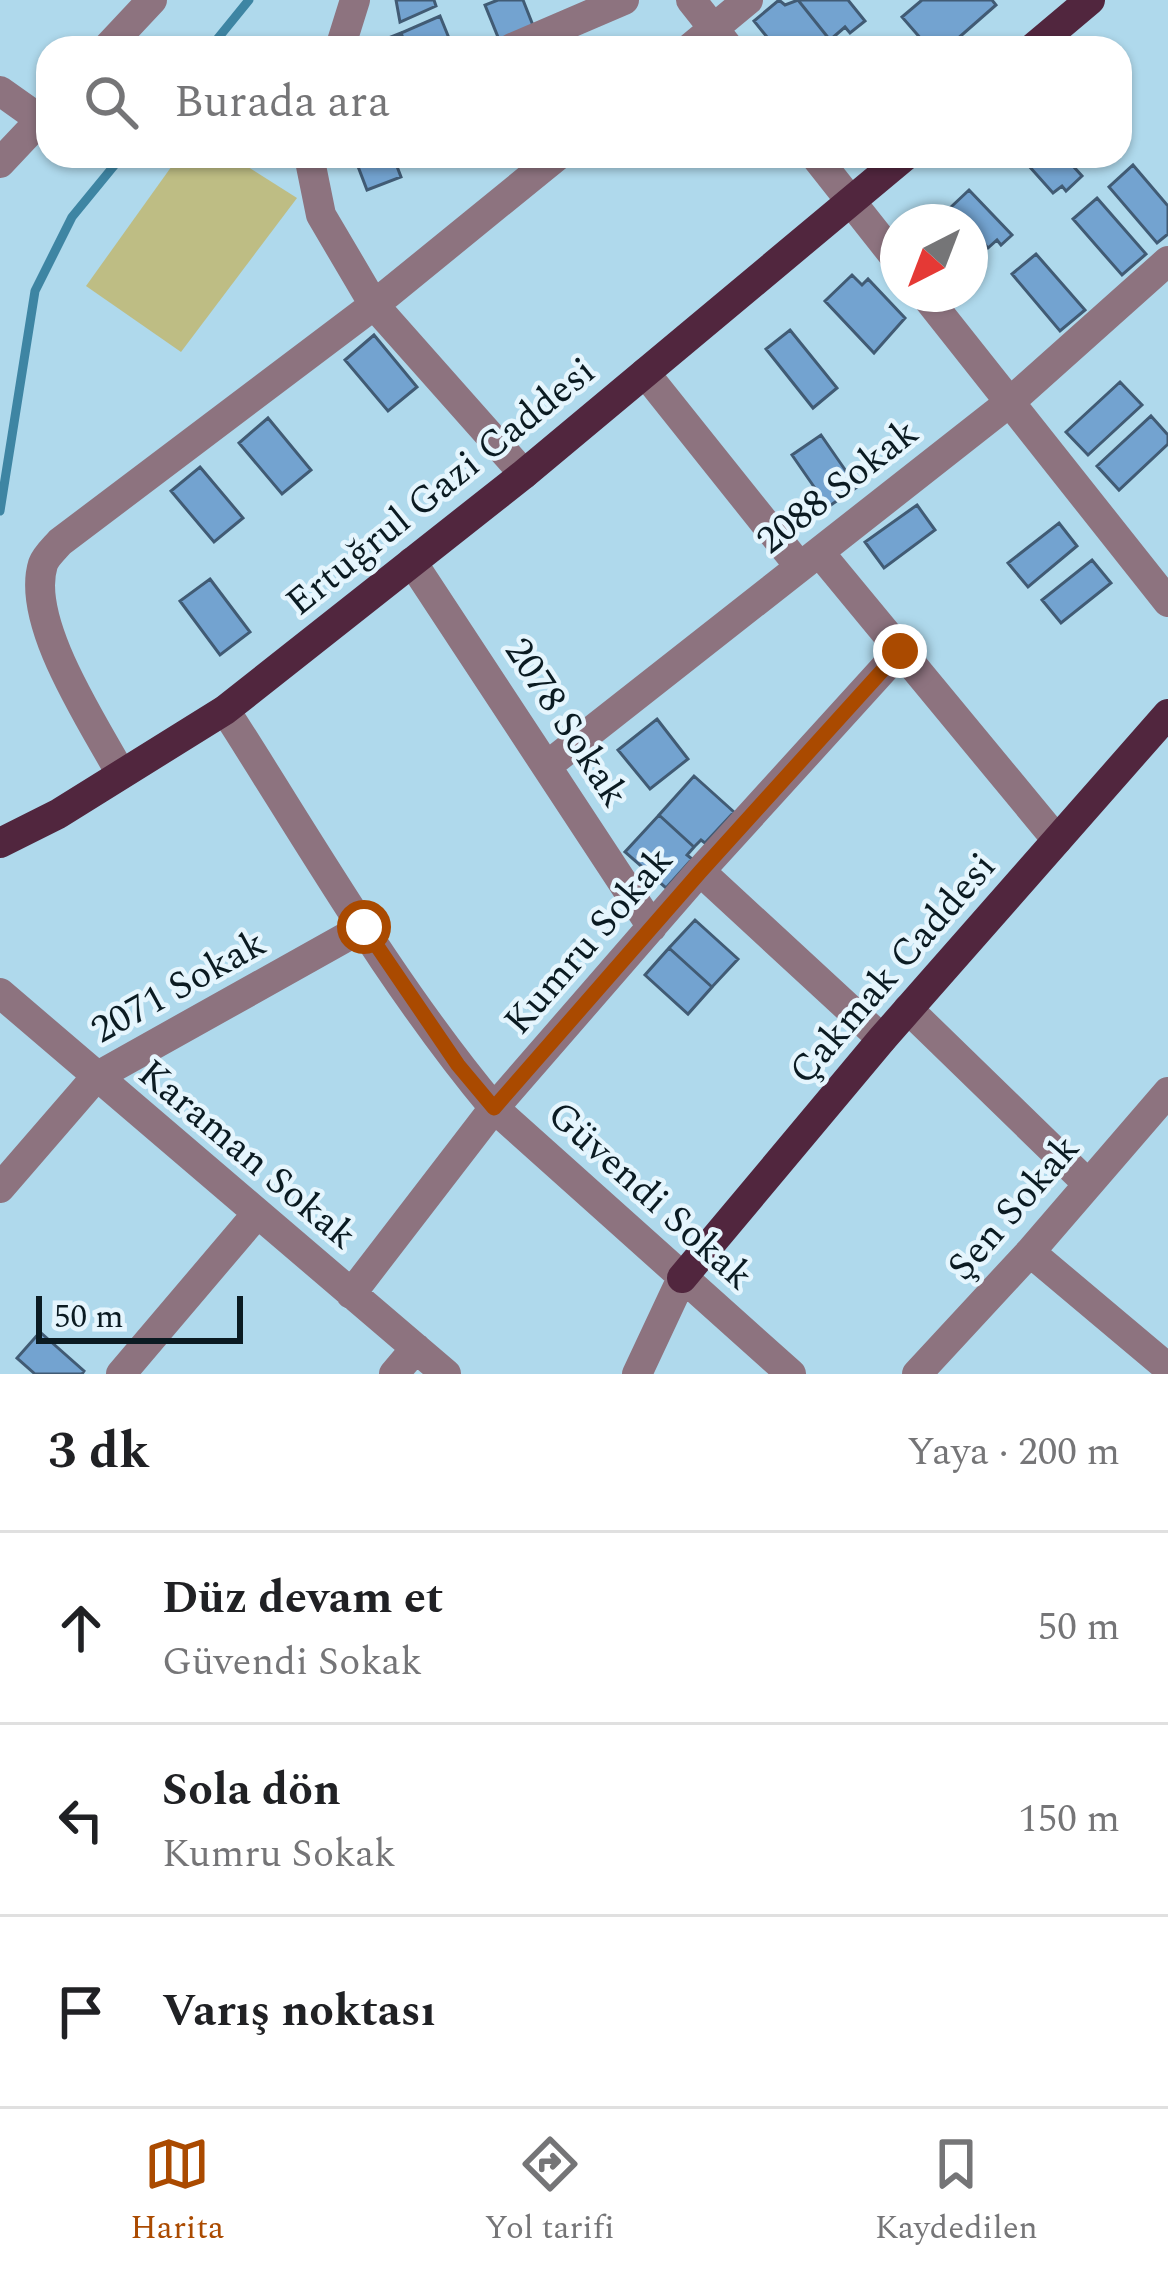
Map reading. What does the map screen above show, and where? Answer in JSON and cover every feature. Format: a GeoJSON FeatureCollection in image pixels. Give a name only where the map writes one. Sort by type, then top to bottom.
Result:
{"type":"FeatureCollection","features":[{"type":"Feature","properties":{"kind":"main road"},"geometry":{"type":"LineString","coordinates":[[1048,36],[1090,0]]}},
{"type":"Feature","properties":{"kind":"main road","name":"Ertuğrul Gazi Caddesi"},"geometry":{"type":"LineString","coordinates":[[0,842],[58,814],[225,710],[524,474],[891,168]]}},
{"type":"Feature","properties":{"kind":"main road","name":"Çakmak Caddesi"},"geometry":{"type":"LineString","coordinates":[[682,1278],[1057,840],[1162,733]]}},
{"type":"Feature","properties":{"kind":"street"},"geometry":{"type":"LineString","coordinates":[[118,36],[152,0]]}},
{"type":"Feature","properties":{"kind":"street"},"geometry":{"type":"LineString","coordinates":[[344,36],[355,0]]}},
{"type":"Feature","properties":{"kind":"street"},"geometry":{"type":"LineString","coordinates":[[540,36],[624,0]]}},
{"type":"Feature","properties":{"kind":"street"},"geometry":{"type":"LineString","coordinates":[[691,0],[708,36]]}},
{"type":"Feature","properties":{"kind":"street"},"geometry":{"type":"LineString","coordinates":[[716,36],[748,0]]}},
{"type":"Feature","properties":{"kind":"street"},"geometry":{"type":"LineString","coordinates":[[0,91],[36,111]]}},
{"type":"Feature","properties":{"kind":"street"},"geometry":{"type":"LineString","coordinates":[[0,163],[36,125]]}},
{"type":"Feature","properties":{"kind":"street"},"geometry":{"type":"LineString","coordinates":[[311,168],[321,215],[374,304],[524,474]]}},
{"type":"Feature","properties":{"kind":"street"},"geometry":{"type":"LineString","coordinates":[[121,774],[51,646],[41,581],[44,561],[60,542],[374,304],[542,168]]}},
{"type":"Feature","properties":{"kind":"street"},"geometry":{"type":"LineString","coordinates":[[824,168],[880,238]]}},
{"type":"Feature","properties":{"kind":"street","name":"2088 Sokak"},"geometry":{"type":"LineString","coordinates":[[548,765],[1010,402],[1166,266]]}},
{"type":"Feature","properties":{"kind":"street"},"geometry":{"type":"LineString","coordinates":[[938,312],[1168,602]]}},
{"type":"Feature","properties":{"kind":"street"},"geometry":{"type":"LineString","coordinates":[[645,373],[810,559],[900,651],[1057,840]]}},
{"type":"Feature","properties":{"kind":"street","name":"2078 Sokak"},"geometry":{"type":"LineString","coordinates":[[412,562],[652,927]]}},
{"type":"Feature","properties":{"kind":"street","name":"Kumru Sokak"},"geometry":{"type":"LineString","coordinates":[[351,1294],[494,1108],[900,651]]}},
{"type":"Feature","properties":{"kind":"street","name":"Güvendi Sokak"},"geometry":{"type":"LineString","coordinates":[[225,710],[364,927],[458,1065],[494,1108],[791,1374]]}},
{"type":"Feature","properties":{"kind":"street"},"geometry":{"type":"LineString","coordinates":[[700,872],[882,1039]]}},
{"type":"Feature","properties":{"kind":"street","name":"2071 Sokak"},"geometry":{"type":"LineString","coordinates":[[0,1188],[96,1077],[364,927]]}},
{"type":"Feature","properties":{"kind":"street","name":"Karaman Sokak"},"geometry":{"type":"LineString","coordinates":[[0,993],[446,1374]]}},
{"type":"Feature","properties":{"kind":"street"},"geometry":{"type":"LineString","coordinates":[[908,1010],[1087,1183]]}},
{"type":"Feature","properties":{"kind":"street","name":"Şen Sokak"},"geometry":{"type":"LineString","coordinates":[[917,1374],[1168,1092]]}},
{"type":"Feature","properties":{"kind":"street"},"geometry":{"type":"LineString","coordinates":[[121,1374],[256,1215]]}},
{"type":"Feature","properties":{"kind":"street"},"geometry":{"type":"LineString","coordinates":[[1030,1252],[1168,1368]]}},
{"type":"Feature","properties":{"kind":"street"},"geometry":{"type":"LineString","coordinates":[[637,1374],[682,1278]]}},
{"type":"Feature","properties":{"kind":"street"},"geometry":{"type":"LineString","coordinates":[[394,1374],[416,1348]]}},
{"type":"Feature","properties":{"kind":"shaded area"},"geometry":{"type":"Polygon","coordinates":[[[170,168],[250,168],[297,198],[181,352],[86,286],[170,168]]]}},
{"type":"Feature","properties":{"kind":"building"},"geometry":{"type":"Polygon","coordinates":[[[396,0],[434,0],[436,6],[400,22],[396,0]]]}},
{"type":"Feature","properties":{"kind":"building"},"geometry":{"type":"Polygon","coordinates":[[[523,0],[534,28],[515,36],[498,36],[485,5],[523,0]]]}},
{"type":"Feature","properties":{"kind":"building"},"geometry":{"type":"Polygon","coordinates":[[[779,0],[785,5],[798,0],[827,36],[766,36],[754,21],[779,0]]]}},
{"type":"Feature","properties":{"kind":"building"},"geometry":{"type":"Polygon","coordinates":[[[798,0],[848,0],[865,21],[850,33],[845,27],[827,36],[798,0]]]}},
{"type":"Feature","properties":{"kind":"building"},"geometry":{"type":"Polygon","coordinates":[[[922,0],[992,0],[996,5],[961,36],[919,36],[902,17],[922,0]]]}},
{"type":"Feature","properties":{"kind":"building"},"geometry":{"type":"Polygon","coordinates":[[[440,16],[448,36],[402,36],[440,16]]]}},
{"type":"Feature","properties":{"kind":"building"},"geometry":{"type":"Polygon","coordinates":[[[1132,166],[1168,206],[1168,234],[1157,243],[1109,187],[1132,166]]]}},
{"type":"Feature","properties":{"kind":"building"},"geometry":{"type":"Polygon","coordinates":[[[359,168],[398,168],[401,177],[367,190],[359,168]]]}},
{"type":"Feature","properties":{"kind":"building"},"geometry":{"type":"Polygon","coordinates":[[[1031,168],[1075,168],[1082,176],[1066,191],[1062,186],[1053,193],[1031,168]]]}},
{"type":"Feature","properties":{"kind":"building"},"geometry":{"type":"Polygon","coordinates":[[[969,190],[982,204],[954,204],[969,190]]]}},
{"type":"Feature","properties":{"kind":"building"},"geometry":{"type":"Polygon","coordinates":[[[1097,198],[1146,254],[1122,275],[1073,219],[1097,198]]]}},
{"type":"Feature","properties":{"kind":"building"},"geometry":{"type":"Polygon","coordinates":[[[988,210],[1012,235],[1001,245],[997,240],[988,248],[988,210]]]}},
{"type":"Feature","properties":{"kind":"building"},"geometry":{"type":"Polygon","coordinates":[[[1036,254],[1085,310],[1060,331],[1012,274],[1036,254]]]}},
{"type":"Feature","properties":{"kind":"building"},"geometry":{"type":"Polygon","coordinates":[[[852,275],[862,285],[868,279],[880,292],[880,312],[899,312],[905,318],[874,353],[825,301],[852,275]]]}},
{"type":"Feature","properties":{"kind":"building"},"geometry":{"type":"Polygon","coordinates":[[[790,330],[837,388],[813,408],[766,349],[790,330]]]}},
{"type":"Feature","properties":{"kind":"building"},"geometry":{"type":"Polygon","coordinates":[[[374,335],[417,387],[388,411],[345,360],[374,335]]]}},
{"type":"Feature","properties":{"kind":"building"},"geometry":{"type":"Polygon","coordinates":[[[1120,382],[1142,405],[1088,455],[1066,432],[1120,382]]]}},
{"type":"Feature","properties":{"kind":"building"},"geometry":{"type":"Polygon","coordinates":[[[1151,416],[1168,435],[1168,444],[1119,490],[1097,466],[1151,416]]]}},
{"type":"Feature","properties":{"kind":"building"},"geometry":{"type":"Polygon","coordinates":[[[268,418],[311,470],[282,494],[239,443],[268,418]]]}},
{"type":"Feature","properties":{"kind":"building"},"geometry":{"type":"Polygon","coordinates":[[[821,435],[857,487],[828,507],[792,455],[821,435]]]}},
{"type":"Feature","properties":{"kind":"building"},"geometry":{"type":"Polygon","coordinates":[[[200,467],[243,518],[214,542],[171,491],[200,467]]]}},
{"type":"Feature","properties":{"kind":"building"},"geometry":{"type":"Polygon","coordinates":[[[917,505],[935,530],[884,568],[865,542],[917,505]]]}},
{"type":"Feature","properties":{"kind":"building"},"geometry":{"type":"Polygon","coordinates":[[[1059,523],[1077,546],[1028,587],[1008,563],[1059,523]]]}},
{"type":"Feature","properties":{"kind":"building"},"geometry":{"type":"Polygon","coordinates":[[[1092,560],[1111,583],[1061,623],[1042,600],[1092,560]]]}},
{"type":"Feature","properties":{"kind":"building"},"geometry":{"type":"Polygon","coordinates":[[[210,579],[250,632],[220,655],[180,601],[210,579]]]}},
{"type":"Feature","properties":{"kind":"building"},"geometry":{"type":"Polygon","coordinates":[[[657,719],[688,759],[650,789],[618,750],[657,719]]]}},
{"type":"Feature","properties":{"kind":"building"},"geometry":{"type":"Polygon","coordinates":[[[694,776],[734,812],[705,843],[701,840],[694,847],[659,815],[694,776]]]}},
{"type":"Feature","properties":{"kind":"building"},"geometry":{"type":"Polygon","coordinates":[[[659,815],[694,847],[687,855],[692,859],[666,888],[625,852],[659,815]]]}},
{"type":"Feature","properties":{"kind":"building"},"geometry":{"type":"Polygon","coordinates":[[[695,920],[738,959],[712,987],[669,948],[695,920]]]}},
{"type":"Feature","properties":{"kind":"building"},"geometry":{"type":"Polygon","coordinates":[[[669,948],[712,987],[688,1014],[645,975],[669,948]]]}},
{"type":"Feature","properties":{"kind":"building"},"geometry":{"type":"Polygon","coordinates":[[[40,1332],[82,1374],[35,1374],[17,1358],[40,1332]]]}},
{"type":"Feature","properties":{"kind":"waterway"},"geometry":{"type":"LineString","coordinates":[[220,36],[249,0]]}},
{"type":"Feature","properties":{"kind":"waterway"},"geometry":{"type":"LineString","coordinates":[[0,511],[35,291],[72,217],[112,168]]}},
{"type":"Feature","properties":{"kind":"route"},"geometry":{"type":"LineString","coordinates":[[364,927],[458,1065],[494,1108],[900,651]]}}]}
